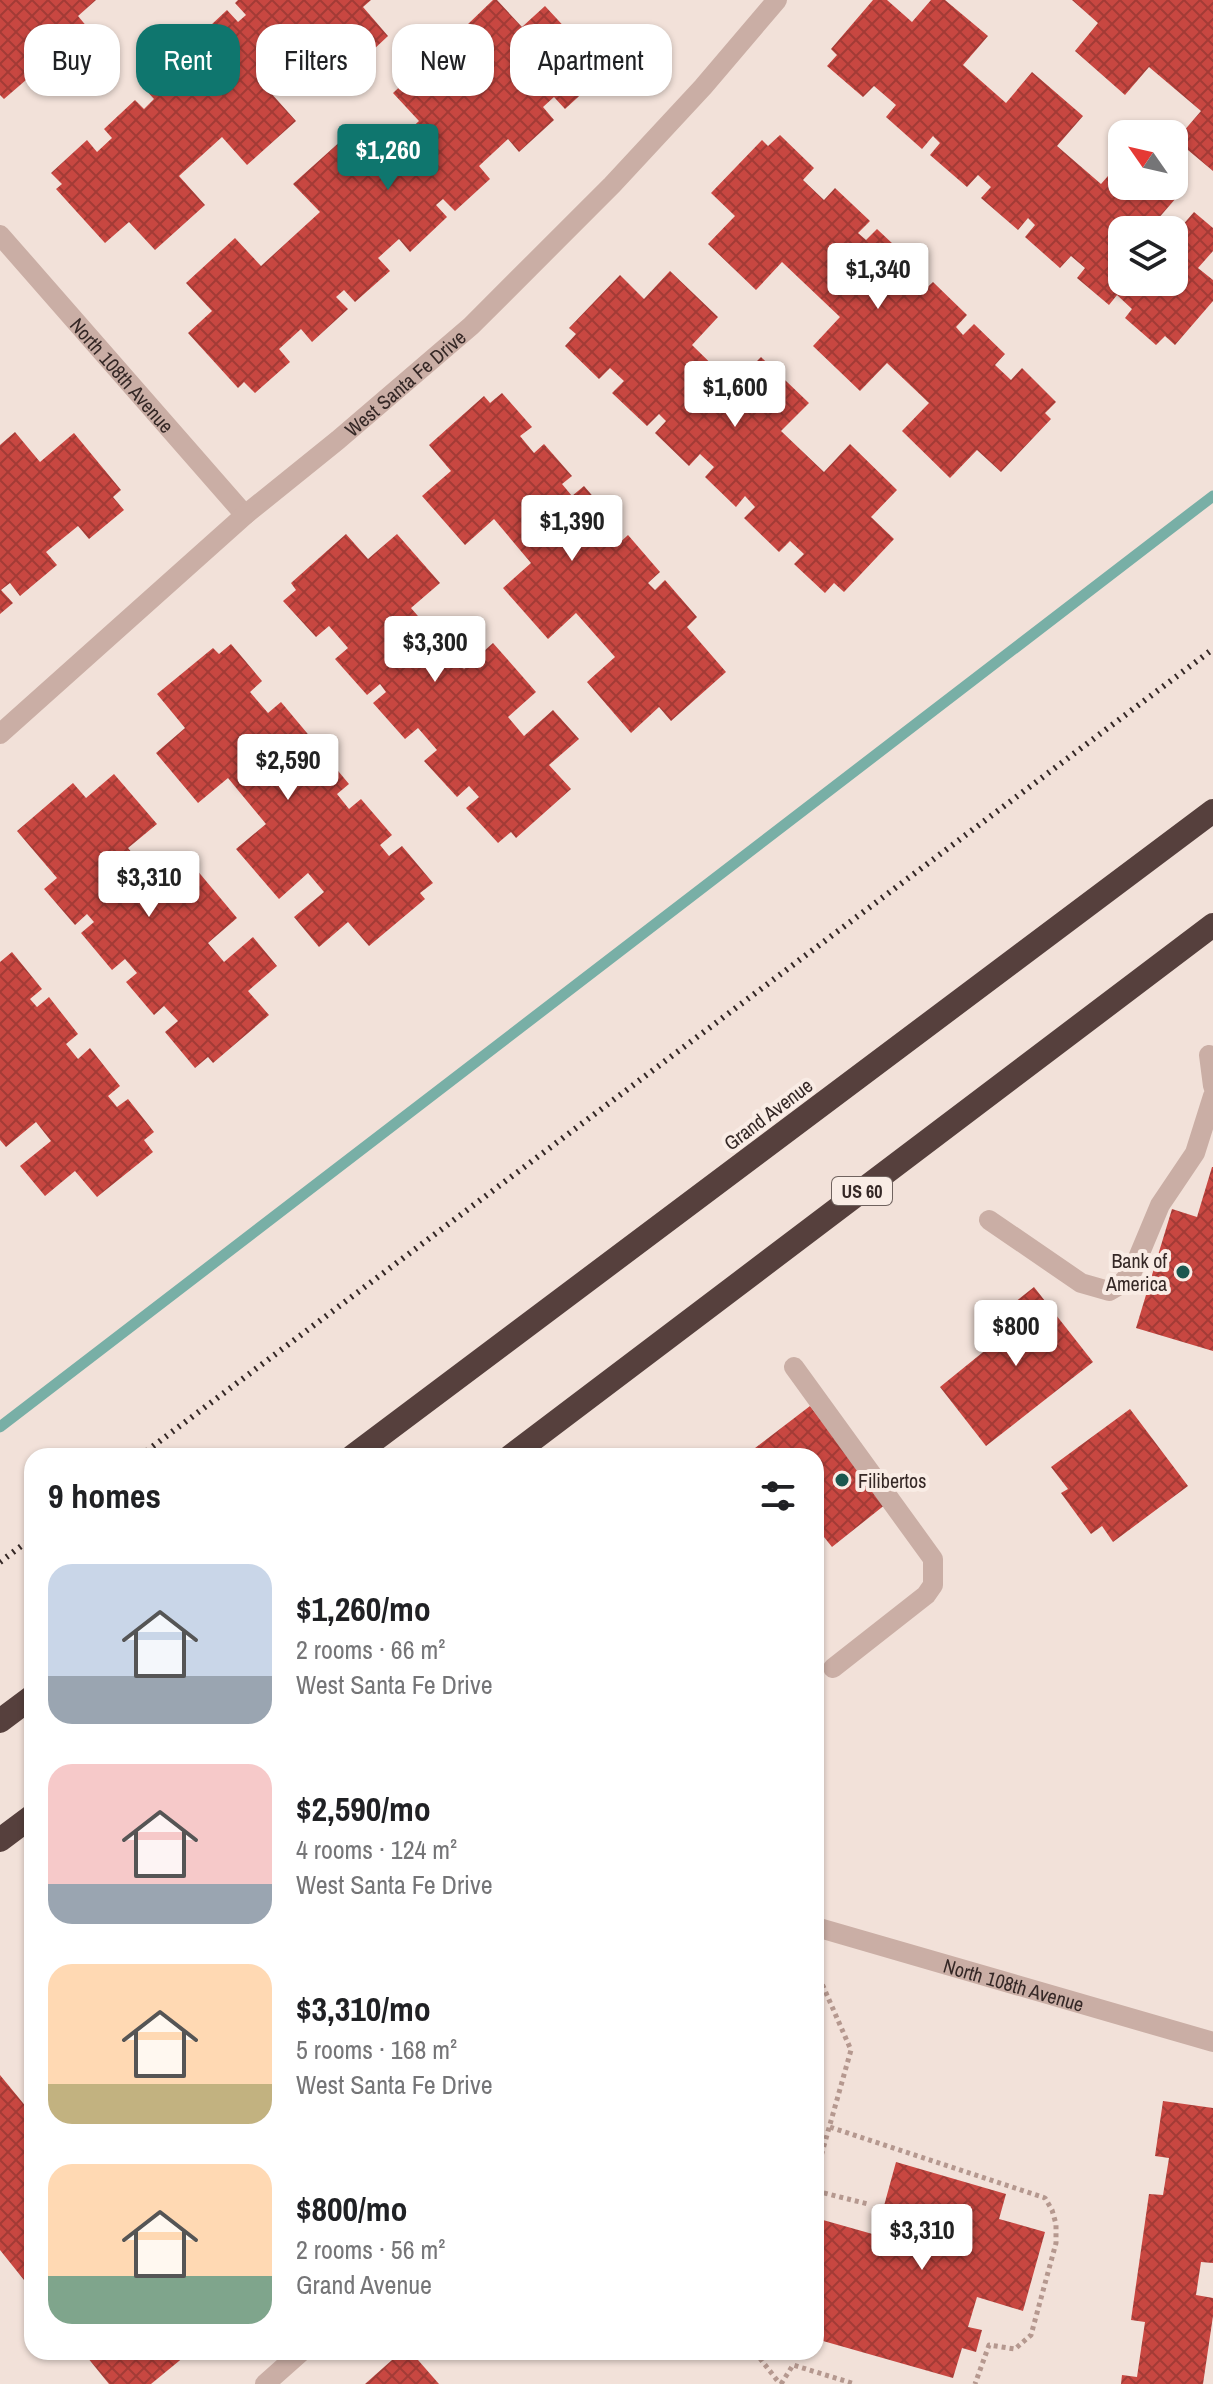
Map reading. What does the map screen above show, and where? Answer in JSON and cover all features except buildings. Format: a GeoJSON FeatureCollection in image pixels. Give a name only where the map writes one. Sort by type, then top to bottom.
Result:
{"type":"FeatureCollection","features":[{"type":"Feature","properties":{"kind":"highway","name":"Grand Avenue"},"geometry":{"type":"LineString","coordinates":[[364,1448],[1213,811]]}},
{"type":"Feature","properties":{"kind":"highway","name":"US 60"},"geometry":{"type":"LineString","coordinates":[[522,1448],[1213,925]]}},
{"type":"Feature","properties":{"kind":"highway"},"geometry":{"type":"LineString","coordinates":[[0,1721],[24,1703]]}},
{"type":"Feature","properties":{"kind":"highway"},"geometry":{"type":"LineString","coordinates":[[0,1840],[24,1822]]}},
{"type":"Feature","properties":{"kind":"street","name":"West Santa Fe Drive"},"geometry":{"type":"LineString","coordinates":[[0,734],[245,515],[471,326],[622,174],[703,87],[777,0]]}},
{"type":"Feature","properties":{"kind":"street","name":"North 108th Avenue"},"geometry":{"type":"LineString","coordinates":[[0,235],[245,515]]}},
{"type":"Feature","properties":{"kind":"street"},"geometry":{"type":"LineString","coordinates":[[1209,1055],[1213,1086]]}},
{"type":"Feature","properties":{"kind":"street"},"geometry":{"type":"LineString","coordinates":[[989,1220],[1081,1283],[1109,1291],[1132,1272],[1160,1205],[1195,1153],[1213,1096]]}},
{"type":"Feature","properties":{"kind":"street"},"geometry":{"type":"LineString","coordinates":[[794,1367],[926,1548],[933,1559],[935,1573],[933,1585],[916,1605],[833,1668]]}},
{"type":"Feature","properties":{"kind":"street","name":"North 108th Avenue"},"geometry":{"type":"LineString","coordinates":[[824,1929],[1213,2042]]}},
{"type":"Feature","properties":{"kind":"street"},"geometry":{"type":"LineString","coordinates":[[265,2384],[292,2360]]}},
{"type":"Feature","properties":{"kind":"path"},"geometry":{"type":"LineString","coordinates":[[824,1988],[851,2050],[824,2147]]}},
{"type":"Feature","properties":{"kind":"path"},"geometry":{"type":"LineString","coordinates":[[830,2127],[1045,2198],[1052,2210],[1056,2243],[1031,2335],[1015,2349],[989,2345],[975,2384]]}},
{"type":"Feature","properties":{"kind":"path"},"geometry":{"type":"LineString","coordinates":[[824,2193],[868,2204]]}},
{"type":"Feature","properties":{"kind":"path"},"geometry":{"type":"LineString","coordinates":[[761,2360],[780,2384],[793,2365],[855,2384]]}},
{"type":"Feature","properties":{"kind":"waterway"},"geometry":{"type":"LineString","coordinates":[[0,1427],[1213,496]]}},
{"type":"Feature","properties":{"kind":"railway"},"geometry":{"type":"LineString","coordinates":[[151,1448],[1213,649]]}},
{"type":"Feature","properties":{"kind":"railway"},"geometry":{"type":"LineString","coordinates":[[0,1562],[24,1544]]}},
{"type":"Feature","properties":{"kind":"place","name":"Bank of America"},"geometry":{"type":"Point","coordinates":[1183,1272]}},
{"type":"Feature","properties":{"kind":"place","name":"Filibertos"},"geometry":{"type":"Point","coordinates":[842,1480]}}]}
